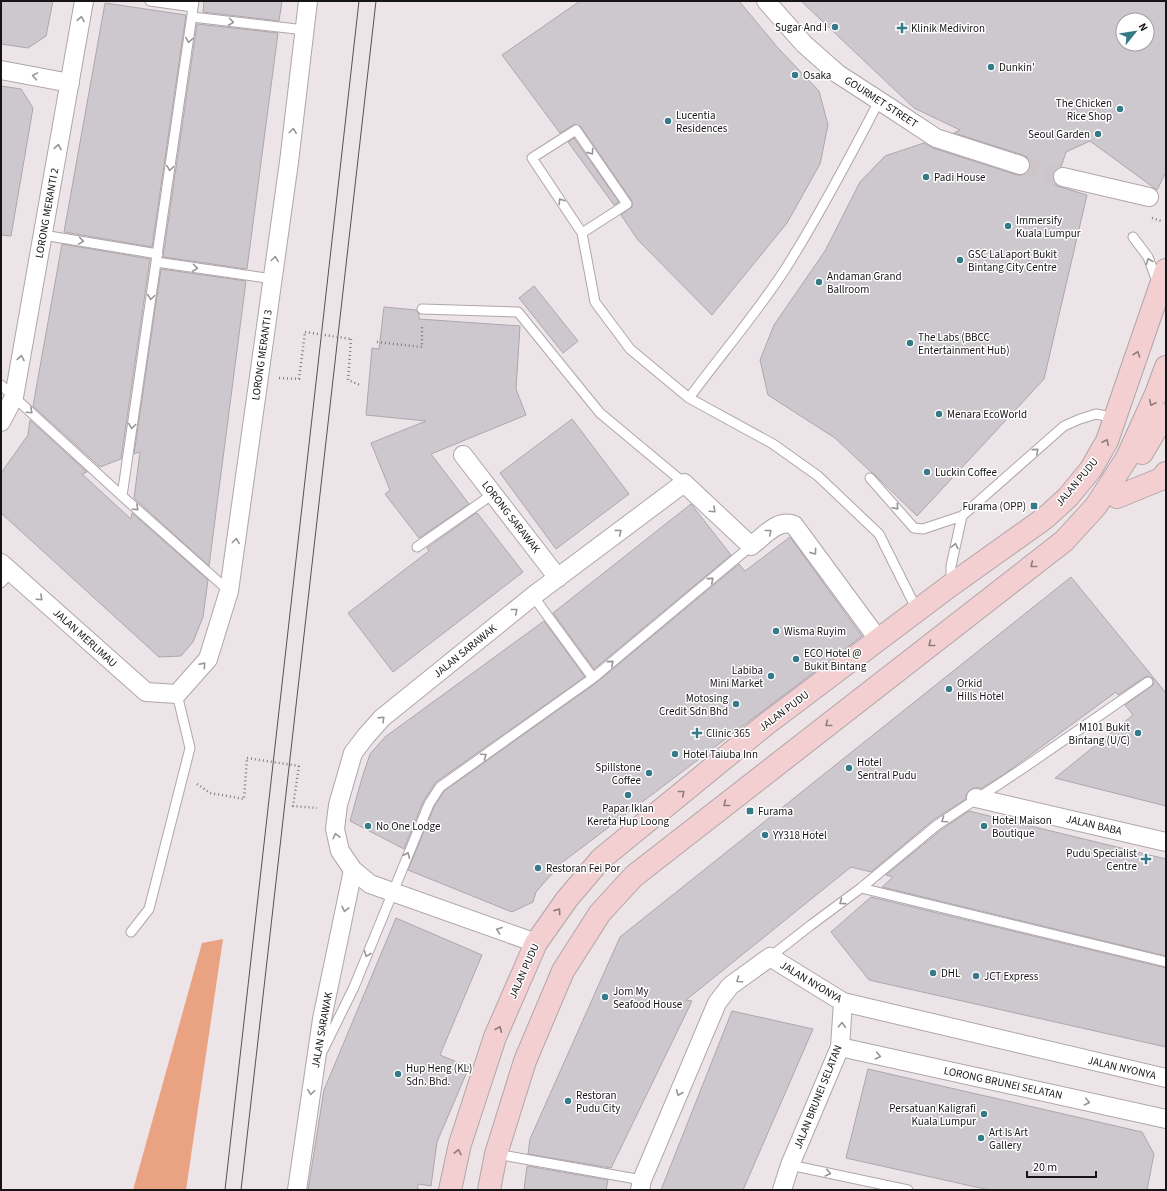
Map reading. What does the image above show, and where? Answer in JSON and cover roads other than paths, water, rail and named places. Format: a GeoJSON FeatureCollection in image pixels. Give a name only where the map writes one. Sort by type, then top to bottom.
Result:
{"type":"FeatureCollection","features":[{"type":"Feature","properties":{"kind":"main road","name":"JALAN PUDU"},"geometry":{"type":"LineString","coordinates":[[450,1190],[460,1144],[495,1037],[536,943],[567,899],[601,859],[765,725],[916,610],[1045,518],[1068,496],[1091,469],[1107,441],[1163,280]]}},
{"type":"Feature","properties":{"kind":"main road"},"geometry":{"type":"LineString","coordinates":[[1064,541],[1096,506],[1127,458],[1156,394],[1166,367]]}},
{"type":"Feature","properties":{"kind":"main road"},"geometry":{"type":"LineString","coordinates":[[1117,497],[1160,423]]}},
{"type":"Feature","properties":{"kind":"main road"},"geometry":{"type":"LineString","coordinates":[[489,1190],[496,1154],[526,1061],[563,971],[600,913],[634,876],[1064,541],[1117,497],[1161,479],[1166,473]]}},
{"type":"Feature","properties":{"kind":"street","name":"LORONG MERANTI 2"},"geometry":{"type":"LineString","coordinates":[[1,422],[14,397],[84,1]]}},
{"type":"Feature","properties":{"kind":"street","name":"LORONG MERANTI 3"},"geometry":{"type":"LineString","coordinates":[[177,694],[208,659],[229,591],[288,170],[308,1]]}},
{"type":"Feature","properties":{"kind":"street","name":"GOURMET STREET"},"geometry":{"type":"LineString","coordinates":[[766,1],[810,49],[838,74],[936,138],[1020,164]]}},
{"type":"Feature","properties":{"kind":"street"},"geometry":{"type":"LineString","coordinates":[[1,70],[70,82]]}},
{"type":"Feature","properties":{"kind":"street"},"geometry":{"type":"LineString","coordinates":[[1063,177],[1149,198]]}},
{"type":"Feature","properties":{"kind":"street","name":"LORONG SARAWAK"},"geometry":{"type":"LineString","coordinates":[[463,455],[558,578]]}},
{"type":"Feature","properties":{"kind":"street"},"geometry":{"type":"LineString","coordinates":[[684,483],[751,546],[779,524],[789,523],[794,525],[878,639]]}},
{"type":"Feature","properties":{"kind":"street","name":"JALAN SARAWAK"},"geometry":{"type":"LineString","coordinates":[[536,943],[370,884],[353,870],[340,851],[335,828],[338,805],[353,753],[382,718],[533,596],[684,483]]}},
{"type":"Feature","properties":{"kind":"street","name":"JALAN MERLIMAU"},"geometry":{"type":"LineString","coordinates":[[4,573],[146,692],[177,694]]}},
{"type":"Feature","properties":{"kind":"street","name":"JALAN BABA"},"geometry":{"type":"LineString","coordinates":[[976,798],[1166,842]]}},
{"type":"Feature","properties":{"kind":"street","name":"JALAN SARAWAK"},"geometry":{"type":"LineString","coordinates":[[297,1190],[322,1019],[353,870]]}},
{"type":"Feature","properties":{"kind":"street","name":"JALAN NYONYA"},"geometry":{"type":"LineString","coordinates":[[641,1185],[717,1003],[730,986],[770,957],[843,1002],[1166,1078]]}},
{"type":"Feature","properties":{"kind":"street","name":"JALAN BRUNEI SELATAN"},"geometry":{"type":"LineString","coordinates":[[782,1190],[790,1165],[840,1047],[843,1002]]}},
{"type":"Feature","properties":{"kind":"street","name":"LORONG BRUNEI SELATAN"},"geometry":{"type":"LineString","coordinates":[[840,1047],[1166,1119]]}},
{"type":"Feature","properties":{"kind":"lane"},"geometry":{"type":"LineString","coordinates":[[122,496],[194,4],[150,1]]}},
{"type":"Feature","properties":{"kind":"lane"},"geometry":{"type":"LineString","coordinates":[[192,17],[305,30]]}},
{"type":"Feature","properties":{"kind":"lane"},"geometry":{"type":"LineString","coordinates":[[689,398],[783,273],[822,209],[879,101]]}},
{"type":"Feature","properties":{"kind":"lane"},"geometry":{"type":"LineString","coordinates":[[582,233],[627,204],[576,130],[532,158],[582,233],[595,302],[630,349],[689,398],[773,444],[818,476],[879,534],[916,610]]}},
{"type":"Feature","properties":{"kind":"lane"},"geometry":{"type":"LineString","coordinates":[[43,235],[273,279]]}},
{"type":"Feature","properties":{"kind":"lane"},"geometry":{"type":"LineString","coordinates":[[1133,237],[1163,280]]}},
{"type":"Feature","properties":{"kind":"lane"},"geometry":{"type":"LineString","coordinates":[[422,308],[518,312],[600,413],[684,483]]}},
{"type":"Feature","properties":{"kind":"lane"},"geometry":{"type":"LineString","coordinates":[[1,385],[122,496],[229,591]]}},
{"type":"Feature","properties":{"kind":"lane"},"geometry":{"type":"LineString","coordinates":[[870,478],[914,528],[923,529],[962,516],[1064,426],[1096,414],[1116,418]]}},
{"type":"Feature","properties":{"kind":"lane"},"geometry":{"type":"LineString","coordinates":[[418,547],[493,494]]}},
{"type":"Feature","properties":{"kind":"lane"},"geometry":{"type":"LineString","coordinates":[[951,585],[951,566],[962,516]]}},
{"type":"Feature","properties":{"kind":"lane"},"geometry":{"type":"LineString","coordinates":[[315,1065],[354,988],[392,891],[429,804],[440,787],[593,678],[751,546]]}},
{"type":"Feature","properties":{"kind":"lane"},"geometry":{"type":"LineString","coordinates":[[533,596],[593,678]]}},
{"type":"Feature","properties":{"kind":"lane"},"geometry":{"type":"LineString","coordinates":[[770,957],[810,925],[861,888],[937,825],[1022,769],[1148,682]]}},
{"type":"Feature","properties":{"kind":"lane"},"geometry":{"type":"LineString","coordinates":[[131,932],[149,909],[190,748],[177,694]]}},
{"type":"Feature","properties":{"kind":"lane"},"geometry":{"type":"LineString","coordinates":[[861,888],[1166,962]]}},
{"type":"Feature","properties":{"kind":"lane"},"geometry":{"type":"LineString","coordinates":[[496,1154],[641,1185]]}},
{"type":"Feature","properties":{"kind":"lane"},"geometry":{"type":"LineString","coordinates":[[790,1165],[908,1190]]}},
{"type":"Feature","properties":{"kind":"tunnel"},"geometry":{"type":"LineString","coordinates":[[1020,165],[1063,177]]}},
{"type":"Feature","properties":{"kind":"tram line"},"geometry":{"type":"LineString","coordinates":[[225,1190],[359,1]]}},
{"type":"Feature","properties":{"kind":"tram line"},"geometry":{"type":"LineString","coordinates":[[241,1190],[376,1]]}},
{"type":"Feature","properties":{"kind":"place","name":"Sugar And I"},"geometry":{"type":"Point","coordinates":[835,27]}},
{"type":"Feature","properties":{"kind":"place","name":"Klinik Mediviron"},"geometry":{"type":"Point","coordinates":[902,28]}},
{"type":"Feature","properties":{"kind":"place","name":"Dunkin'"},"geometry":{"type":"Point","coordinates":[991,67]}},
{"type":"Feature","properties":{"kind":"place","name":"Osaka"},"geometry":{"type":"Point","coordinates":[795,75]}},
{"type":"Feature","properties":{"kind":"place","name":"The Chicken Rice Shop"},"geometry":{"type":"Point","coordinates":[1120,109]}},
{"type":"Feature","properties":{"kind":"place","name":"Lucentia Residences"},"geometry":{"type":"Point","coordinates":[668,121]}},
{"type":"Feature","properties":{"kind":"place","name":"Seoul Garden"},"geometry":{"type":"Point","coordinates":[1098,134]}},
{"type":"Feature","properties":{"kind":"place","name":"Padi House"},"geometry":{"type":"Point","coordinates":[926,177]}},
{"type":"Feature","properties":{"kind":"place","name":"Immersify Kuala Lumpur"},"geometry":{"type":"Point","coordinates":[1008,226]}},
{"type":"Feature","properties":{"kind":"place","name":"GSC LaLaport Bukit Bintang City Centre"},"geometry":{"type":"Point","coordinates":[960,260]}},
{"type":"Feature","properties":{"kind":"place","name":"Andaman Grand Ballroom"},"geometry":{"type":"Point","coordinates":[819,282]}},
{"type":"Feature","properties":{"kind":"place","name":"The Labs (BBCC Entertainment Hub)"},"geometry":{"type":"Point","coordinates":[910,343]}},
{"type":"Feature","properties":{"kind":"place","name":"Menara EcoWorld"},"geometry":{"type":"Point","coordinates":[939,414]}},
{"type":"Feature","properties":{"kind":"place","name":"Luckin Coffee"},"geometry":{"type":"Point","coordinates":[927,472]}},
{"type":"Feature","properties":{"kind":"place","name":"Furama (OPP)"},"geometry":{"type":"Point","coordinates":[1034,506]}},
{"type":"Feature","properties":{"kind":"place","name":"Wisma Ruyim"},"geometry":{"type":"Point","coordinates":[776,631]}},
{"type":"Feature","properties":{"kind":"place","name":"ECO Hotel @ Bukit Bintang"},"geometry":{"type":"Point","coordinates":[796,659]}},
{"type":"Feature","properties":{"kind":"place","name":"Labiba Mini Market"},"geometry":{"type":"Point","coordinates":[771,676]}},
{"type":"Feature","properties":{"kind":"place","name":"Orkid Hills Hotel"},"geometry":{"type":"Point","coordinates":[949,689]}},
{"type":"Feature","properties":{"kind":"place","name":"Motosing Credit Sdn Bhd"},"geometry":{"type":"Point","coordinates":[736,704]}},
{"type":"Feature","properties":{"kind":"place","name":"Clinic 365"},"geometry":{"type":"Point","coordinates":[697,733]}},
{"type":"Feature","properties":{"kind":"place","name":"M101 Bukit Bintang (U/C)"},"geometry":{"type":"Point","coordinates":[1138,733]}},
{"type":"Feature","properties":{"kind":"place","name":"Hotel Taiuba Inn"},"geometry":{"type":"Point","coordinates":[675,754]}},
{"type":"Feature","properties":{"kind":"place","name":"Hotel Sentral Pudu"},"geometry":{"type":"Point","coordinates":[849,768]}},
{"type":"Feature","properties":{"kind":"place","name":"Spillstone Coffee"},"geometry":{"type":"Point","coordinates":[649,773]}},
{"type":"Feature","properties":{"kind":"place","name":"Papar Iklan Kereta Hup Loong"},"geometry":{"type":"Point","coordinates":[628,795]}},
{"type":"Feature","properties":{"kind":"place","name":"Furama"},"geometry":{"type":"Point","coordinates":[750,811]}},
{"type":"Feature","properties":{"kind":"place","name":"No One Lodge"},"geometry":{"type":"Point","coordinates":[368,826]}},
{"type":"Feature","properties":{"kind":"place","name":"Hotel Maison Boutique"},"geometry":{"type":"Point","coordinates":[984,826]}},
{"type":"Feature","properties":{"kind":"place","name":"YY318 Hotel"},"geometry":{"type":"Point","coordinates":[765,835]}},
{"type":"Feature","properties":{"kind":"place","name":"Pudu Specialist Centre"},"geometry":{"type":"Point","coordinates":[1146,859]}},
{"type":"Feature","properties":{"kind":"place","name":"Restoran Fei Por"},"geometry":{"type":"Point","coordinates":[538,868]}},
{"type":"Feature","properties":{"kind":"place","name":"DHL"},"geometry":{"type":"Point","coordinates":[933,973]}},
{"type":"Feature","properties":{"kind":"place","name":"JCT Express"},"geometry":{"type":"Point","coordinates":[976,976]}},
{"type":"Feature","properties":{"kind":"place","name":"Jom My Seafood House"},"geometry":{"type":"Point","coordinates":[605,997]}},
{"type":"Feature","properties":{"kind":"place","name":"Hup Heng (KL) Sdn. Bhd."},"geometry":{"type":"Point","coordinates":[398,1074]}},
{"type":"Feature","properties":{"kind":"place","name":"Restoran Pudu City"},"geometry":{"type":"Point","coordinates":[568,1101]}},
{"type":"Feature","properties":{"kind":"place","name":"Persatuan Kaligrafi Kuala Lumpur"},"geometry":{"type":"Point","coordinates":[984,1114]}},
{"type":"Feature","properties":{"kind":"place","name":"Art Is Art Gallery"},"geometry":{"type":"Point","coordinates":[981,1138]}}]}
